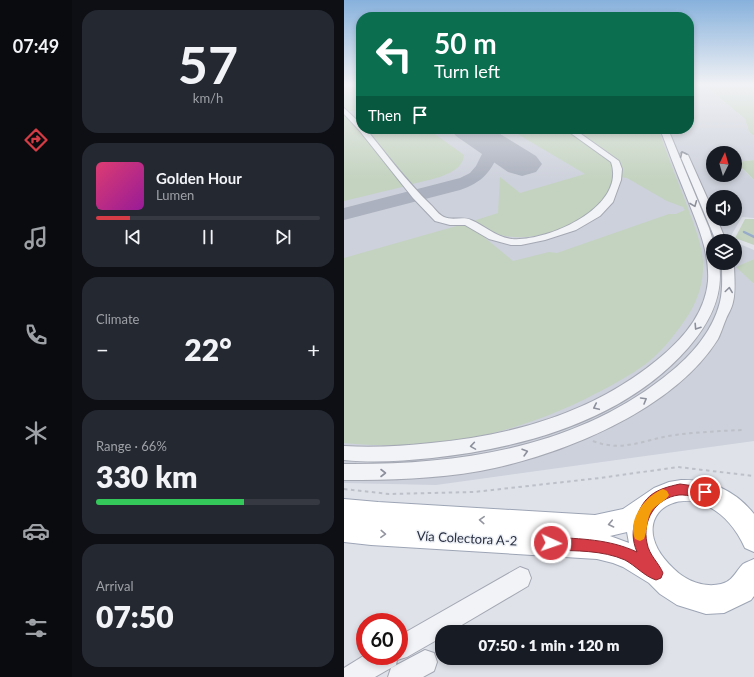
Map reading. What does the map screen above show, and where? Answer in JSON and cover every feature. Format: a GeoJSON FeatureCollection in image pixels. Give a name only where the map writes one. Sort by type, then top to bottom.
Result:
{"type":"FeatureCollection","features":[{"type":"Feature","properties":{"kind":"main road","name":"Vía Colectora A-2"},"geometry":{"type":"LineString","coordinates":[[344,510],[378,514],[595,527],[628,520],[646,508],[658,497],[668,492],[680,490],[705,492],[717,498],[734,510],[748,526],[754,538]]}},
{"type":"Feature","properties":{"kind":"main road"},"geometry":{"type":"LineString","coordinates":[[646,508],[639,529],[640,543],[646,559],[656,573],[672,587],[692,597],[719,599],[731,596],[750,585]]}},
{"type":"Feature","properties":{"kind":"main road","name":"Vía Colectora A-2"},"geometry":{"type":"LineString","coordinates":[[344,530],[371,533],[596,546],[614,549],[631,556],[656,573]]}},
{"type":"Feature","properties":{"kind":"lane"},"geometry":{"type":"LineString","coordinates":[[365,134],[416,196],[439,219],[445,222],[467,222],[493,237],[507,241],[521,242],[545,237],[583,222],[602,209],[608,202],[618,168],[615,161],[576,134]]}},
{"type":"Feature","properties":{"kind":"lane"},"geometry":{"type":"LineString","coordinates":[[344,453],[390,455],[442,450],[495,442],[539,431],[613,400],[640,383],[682,347],[697,328],[704,314],[711,295],[714,280],[713,264],[706,234],[666,134]]}},
{"type":"Feature","properties":{"kind":"lane"},"geometry":{"type":"LineString","coordinates":[[675,134],[718,234]]}},
{"type":"Feature","properties":{"kind":"lane"},"geometry":{"type":"LineString","coordinates":[[344,472],[386,473],[442,469],[500,459],[548,446],[585,433],[654,395],[697,356],[712,336],[722,317],[730,280],[729,270]]}},
{"type":"Feature","properties":{"kind":"lane"},"geometry":{"type":"LineString","coordinates":[[408,644],[520,578]]}},
{"type":"Feature","properties":{"kind":"lane"},"geometry":{"type":"LineString","coordinates":[[400,677],[425,662]]}},
{"type":"Feature","properties":{"kind":"lane"},"geometry":{"type":"LineString","coordinates":[[352,677],[372,665]]}},
{"type":"Feature","properties":{"kind":"path"},"geometry":{"type":"LineString","coordinates":[[585,433],[592,441],[602,446],[614,447],[642,444],[672,435],[710,431],[743,430]]}},
{"type":"Feature","properties":{"kind":"path"},"geometry":{"type":"LineString","coordinates":[[344,489],[389,494],[474,492],[600,478],[678,467],[754,476]]}},
{"type":"Feature","properties":{"kind":"shaded area"},"geometry":{"type":"Polygon","coordinates":[[[344,117],[356,117],[356,134],[694,134],[694,117],[742,117],[745,119],[749,132],[754,136],[754,160],[742,161],[742,146],[706,146],[706,182],[742,182],[742,168],[754,180],[754,218],[742,217],[742,190],[706,190],[706,226],[737,226],[732,234],[706,234],[706,270],[740,270],[754,284],[754,441],[436,485],[344,483],[344,117]]]}},
{"type":"Feature","properties":{"kind":"shaded area"},"geometry":{"type":"Polygon","coordinates":[[[742,245],[754,250],[754,259],[742,265],[742,245]]]}},
{"type":"Feature","properties":{"kind":"green space"},"geometry":{"type":"Polygon","coordinates":[[[344,117],[347,117],[356,127],[356,134],[362,134],[406,186],[344,201],[344,117]]]}},
{"type":"Feature","properties":{"kind":"green space"},"geometry":{"type":"Polygon","coordinates":[[[742,117],[754,117],[754,136],[749,132],[745,119],[742,117]]]}},
{"type":"Feature","properties":{"kind":"green space"},"geometry":{"type":"Polygon","coordinates":[[[367,134],[435,134],[464,155],[462,162],[458,167],[444,176],[412,184],[367,134]]]}},
{"type":"Feature","properties":{"kind":"green space"},"geometry":{"type":"Polygon","coordinates":[[[517,134],[573,134],[611,161],[612,182],[607,198],[597,208],[574,224],[547,234],[508,237],[495,234],[484,229],[473,221],[498,213],[500,177],[520,193],[585,174],[517,134]]]}},
{"type":"Feature","properties":{"kind":"green space"},"geometry":{"type":"Polygon","coordinates":[[[578,134],[660,134],[695,227],[702,252],[703,269],[699,293],[685,321],[661,350],[639,369],[595,394],[561,410],[508,429],[471,438],[439,443],[376,445],[344,443],[344,258],[467,223],[513,261],[549,252],[557,253],[669,214],[676,214],[685,210],[683,207],[667,201],[627,178],[620,177],[620,166],[578,134]]]}},
{"type":"Feature","properties":{"kind":"green space"},"geometry":{"type":"Polygon","coordinates":[[[754,160],[754,180],[742,168],[742,161],[754,160]]]}},
{"type":"Feature","properties":{"kind":"green space"},"geometry":{"type":"Polygon","coordinates":[[[745,219],[754,219],[754,245],[742,241],[742,234],[737,234],[745,219]]]}},
{"type":"Feature","properties":{"kind":"green space"},"geometry":{"type":"Polygon","coordinates":[[[754,259],[754,284],[739,270],[742,270],[742,264],[754,259]]]}},
{"type":"Feature","properties":{"kind":"waterway"},"geometry":{"type":"LineString","coordinates":[[744,232],[754,237]]}},
{"type":"Feature","properties":{"kind":"taxiway"},"geometry":{"type":"LineString","coordinates":[[344,214],[466,182],[476,176],[483,169],[492,152],[492,146],[485,140]]}},
{"type":"Feature","properties":{"kind":"runway"},"geometry":{"type":"LineString","coordinates":[[476,134],[522,164]]}},
{"type":"Feature","properties":{"kind":"slow traffic"},"geometry":{"type":"LineString","coordinates":[[640,535],[639,529],[646,508],[658,497],[663,495]]}},
{"type":"Feature","properties":{"kind":"route"},"geometry":{"type":"LineString","coordinates":[[551,543],[596,546],[614,549],[631,556],[656,573],[646,559],[640,543],[639,529],[646,508],[658,497],[668,492],[680,490],[705,492]]}}]}
